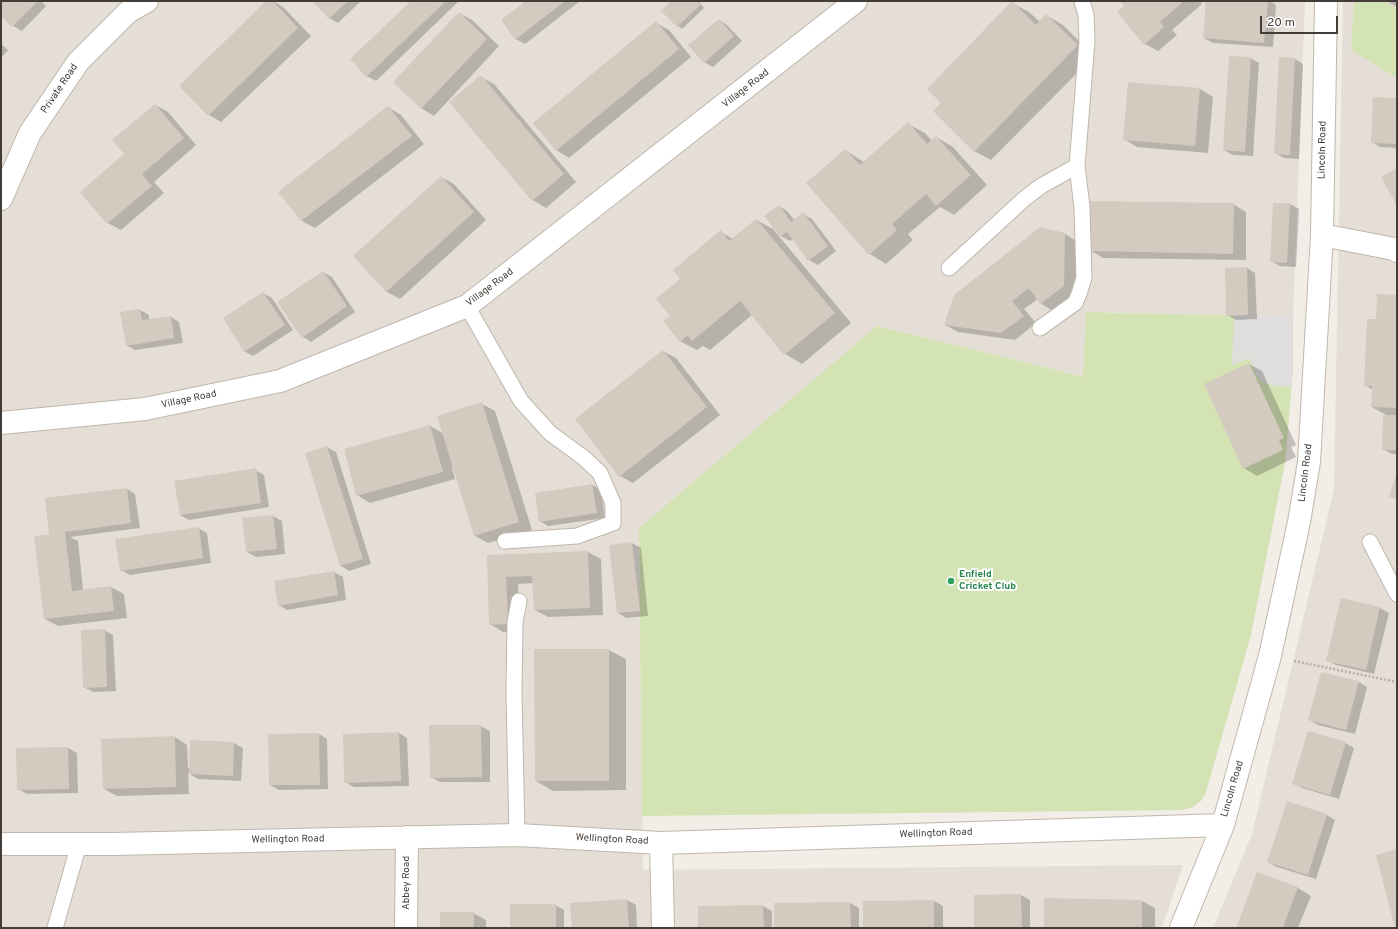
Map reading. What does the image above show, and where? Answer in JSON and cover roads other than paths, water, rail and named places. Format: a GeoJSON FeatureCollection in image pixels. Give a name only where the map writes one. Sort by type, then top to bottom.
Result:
{"type":"FeatureCollection","features":[{"type":"Feature","properties":{"kind":"street","name":"Private Road"},"geometry":{"type":"LineString","coordinates":[[1,198],[30,133],[78,62],[128,12],[147,1]]}},
{"type":"Feature","properties":{"kind":"street","name":"Village Road"},"geometry":{"type":"LineString","coordinates":[[1,423],[145,409],[280,381],[467,306],[856,1]]}},
{"type":"Feature","properties":{"kind":"street","name":"Lincoln Road"},"geometry":{"type":"LineString","coordinates":[[1181,928],[1223,825],[1270,656],[1299,522],[1308,462],[1322,235],[1326,1]]}},
{"type":"Feature","properties":{"kind":"street"},"geometry":{"type":"LineString","coordinates":[[1322,235],[1394,249],[1397,251]]}},
{"type":"Feature","properties":{"kind":"street","name":"Wellington Road"},"geometry":{"type":"LineString","coordinates":[[1,844],[79,844],[517,835],[661,843],[1223,825]]}},
{"type":"Feature","properties":{"kind":"street","name":"Abbey Road"},"geometry":{"type":"LineString","coordinates":[[406,928],[407,837]]}},
{"type":"Feature","properties":{"kind":"street"},"geometry":{"type":"LineString","coordinates":[[661,843],[663,928]]}},
{"type":"Feature","properties":{"kind":"lane"},"geometry":{"type":"LineString","coordinates":[[1040,328],[1075,303],[1084,278],[1082,207],[1076,166],[1087,41],[1086,15],[1082,1]]}},
{"type":"Feature","properties":{"kind":"lane"},"geometry":{"type":"LineString","coordinates":[[949,268],[1041,186],[1076,166]]}},
{"type":"Feature","properties":{"kind":"lane"},"geometry":{"type":"LineString","coordinates":[[467,306],[522,401],[550,433],[584,458],[600,473],[613,503],[612,523],[577,536],[505,542]]}},
{"type":"Feature","properties":{"kind":"lane"},"geometry":{"type":"LineString","coordinates":[[1370,542],[1397,594]]}},
{"type":"Feature","properties":{"kind":"lane"},"geometry":{"type":"LineString","coordinates":[[517,835],[514,693],[515,622],[519,601]]}},
{"type":"Feature","properties":{"kind":"lane"},"geometry":{"type":"LineString","coordinates":[[55,928],[79,844]]}},
{"type":"Feature","properties":{"kind":"place","name":"Enfield Cricket Club"},"geometry":{"type":"Point","coordinates":[951,581]}}]}
